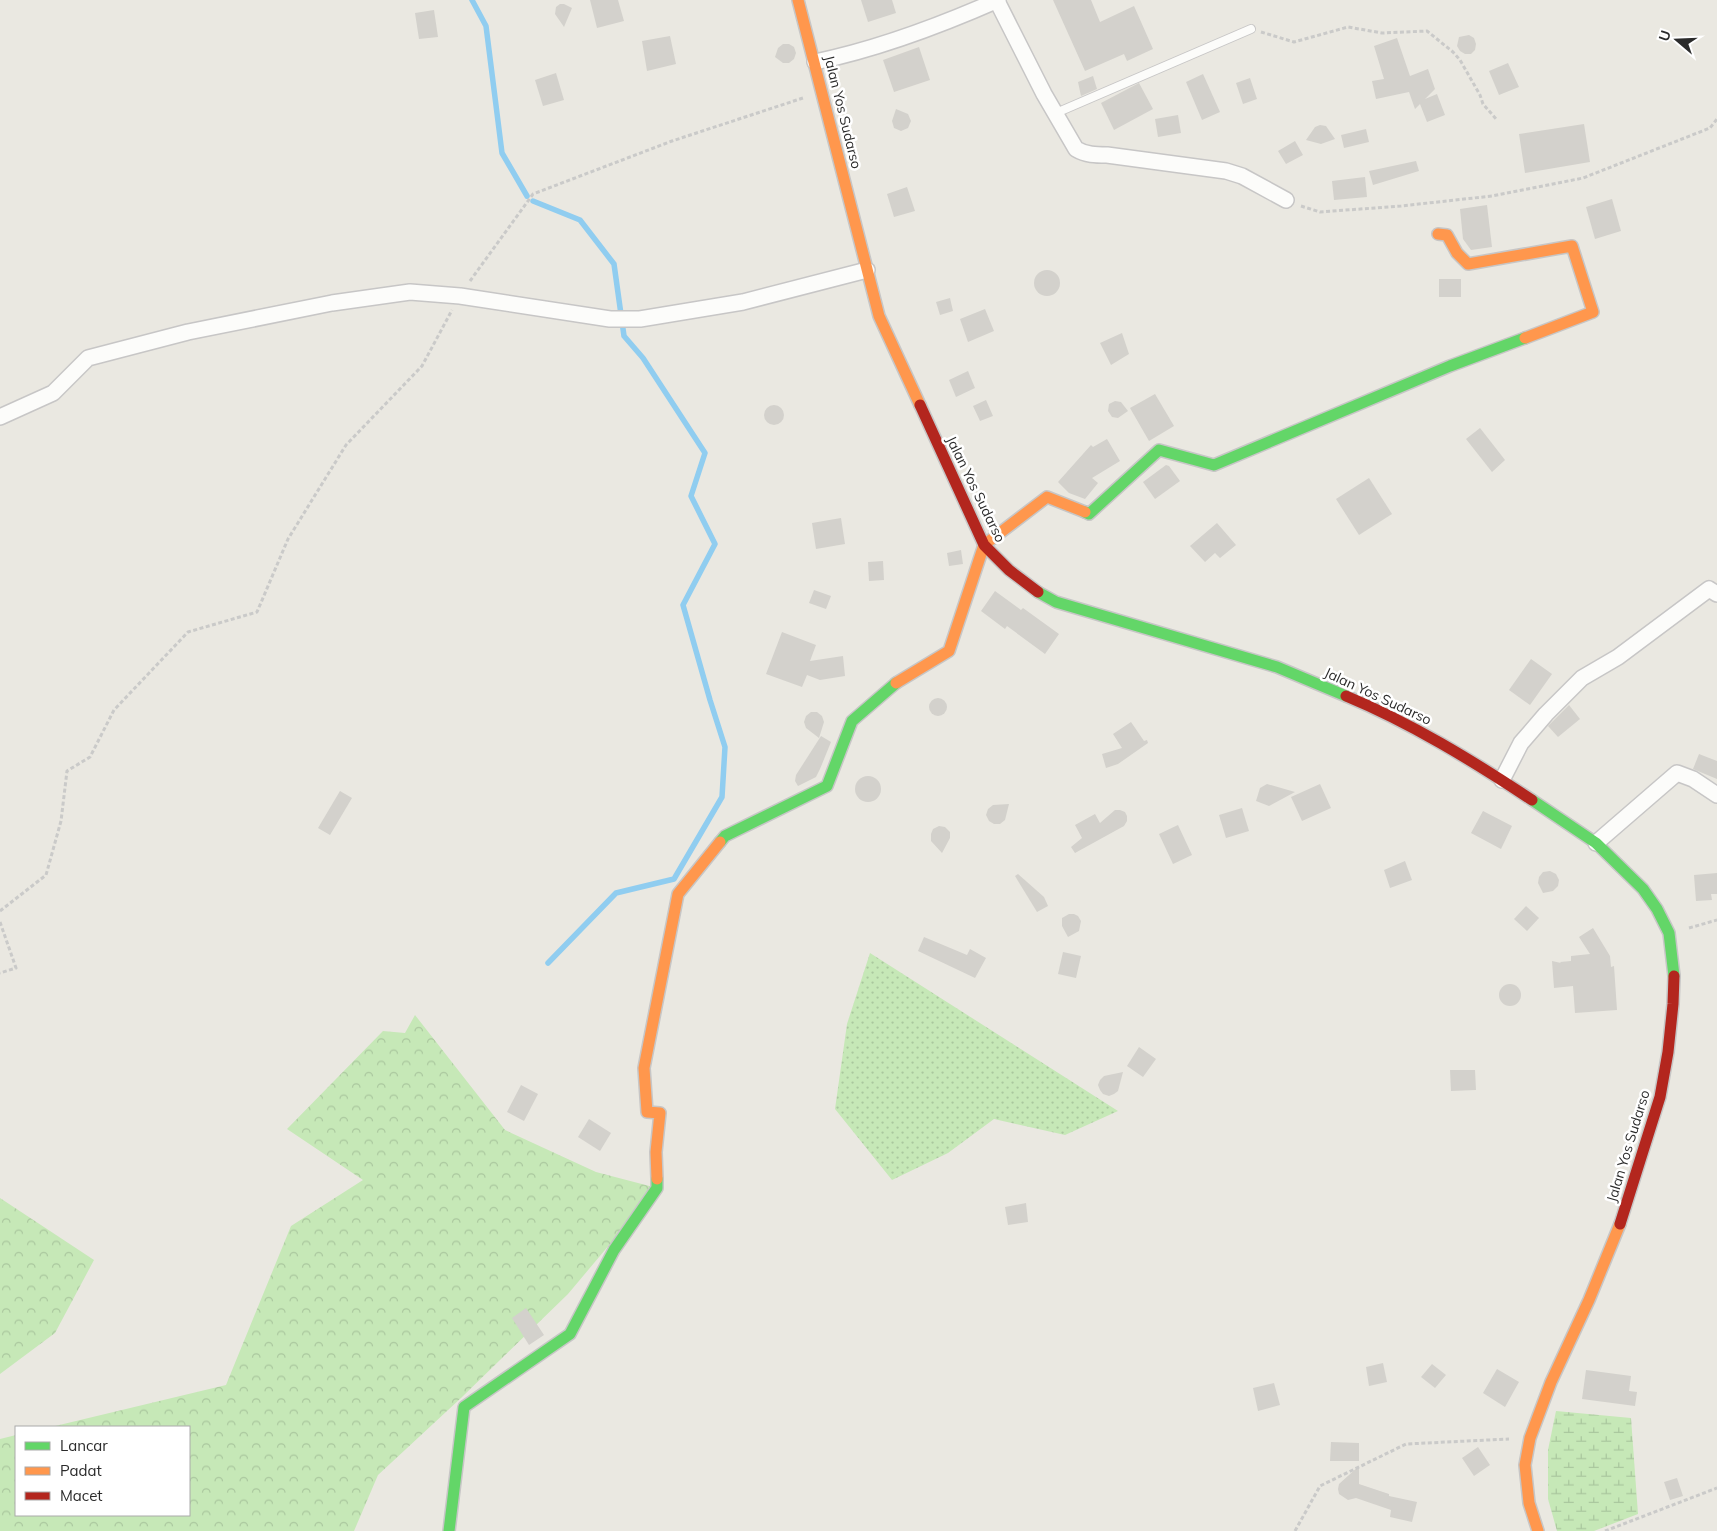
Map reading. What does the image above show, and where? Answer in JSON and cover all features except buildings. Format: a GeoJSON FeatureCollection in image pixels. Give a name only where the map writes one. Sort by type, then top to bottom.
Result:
{"type":"FeatureCollection","features":[{"type":"Feature","properties":{"kind":"street","name":"Jalan Yos Sudarso"},"geometry":{"type":"LineString","coordinates":[[798,0],[879,316],[984,545],[1001,564],[1014,576],[1056,602],[1277,667],[1356,700],[1418,730],[1502,780],[1596,843],[1643,889],[1657,909],[1669,933],[1674,977],[1673,1004],[1668,1052],[1660,1097],[1621,1221],[1589,1300],[1551,1382],[1530,1438],[1525,1465],[1529,1503],[1538,1531]]}},
{"type":"Feature","properties":{"kind":"street"},"geometry":{"type":"LineString","coordinates":[[814,62],[875,47],[958,18],[997,0],[1076,149],[1083,154],[1226,172],[1242,176],[1286,200]]}},
{"type":"Feature","properties":{"kind":"street"},"geometry":{"type":"LineString","coordinates":[[449,1531],[464,1407],[570,1334],[614,1250],[657,1188],[656,1152],[660,1114],[647,1112],[644,1068],[678,894],[725,836],[827,786],[852,721],[900,679],[949,651],[984,545],[1046,497],[1088,514],[1159,450],[1214,465],[1450,366],[1594,312],[1572,246],[1468,264],[1457,254],[1447,235],[1438,234]]}},
{"type":"Feature","properties":{"kind":"street"},"geometry":{"type":"LineString","coordinates":[[0,417],[53,393],[88,358],[226,324],[390,294],[410,292],[460,296],[627,320],[743,302],[867,270]]}},
{"type":"Feature","properties":{"kind":"street"},"geometry":{"type":"LineString","coordinates":[[1502,780],[1521,743],[1546,714],[1582,678],[1618,657],[1709,589],[1717,594]]}},
{"type":"Feature","properties":{"kind":"street"},"geometry":{"type":"LineString","coordinates":[[1596,843],[1677,773],[1693,779],[1717,796]]}},
{"type":"Feature","properties":{"kind":"lane"},"geometry":{"type":"LineString","coordinates":[[1056,113],[1251,28]]}},
{"type":"Feature","properties":{"kind":"path"},"geometry":{"type":"LineString","coordinates":[[1251,28],[1294,42],[1348,27],[1382,33],[1427,31],[1460,60],[1480,95],[1483,104],[1496,120]]}},
{"type":"Feature","properties":{"kind":"path"},"geometry":{"type":"LineString","coordinates":[[0,911],[46,875],[61,821],[67,771],[90,756],[114,710],[188,632],[256,612],[288,539],[346,445],[422,366],[460,296],[533,194],[672,141],[822,92]]}},
{"type":"Feature","properties":{"kind":"path"},"geometry":{"type":"LineString","coordinates":[[1286,200],[1320,212],[1401,206],[1492,196],[1583,178],[1710,128],[1717,119]]}},
{"type":"Feature","properties":{"kind":"path"},"geometry":{"type":"LineString","coordinates":[[1669,933],[1717,920]]}},
{"type":"Feature","properties":{"kind":"path"},"geometry":{"type":"LineString","coordinates":[[0,922],[16,968],[0,973]]}},
{"type":"Feature","properties":{"kind":"path"},"geometry":{"type":"LineString","coordinates":[[1295,1531],[1320,1486],[1406,1444],[1530,1438]]}},
{"type":"Feature","properties":{"kind":"path"},"geometry":{"type":"LineString","coordinates":[[1605,1531],[1717,1488]]}},
{"type":"Feature","properties":{"kind":"green space"},"geometry":{"type":"Polygon","coordinates":[[[870,953],[1118,1111],[1065,1135],[994,1119],[948,1153],[892,1180],[835,1109],[847,1024],[870,953]]]}},
{"type":"Feature","properties":{"kind":"green space"},"geometry":{"type":"Polygon","coordinates":[[[415,1015],[505,1130],[596,1172],[657,1188],[568,1294],[378,1475],[354,1531],[0,1531],[0,1439],[15,1435],[15,1516],[190,1516],[190,1426],[55,1426],[226,1385],[291,1226],[363,1180],[287,1129],[383,1031],[405,1033],[415,1015]]]}},
{"type":"Feature","properties":{"kind":"green space"},"geometry":{"type":"Polygon","coordinates":[[[0,1198],[94,1260],[55,1333],[0,1374],[0,1198]]]}},
{"type":"Feature","properties":{"kind":"green space"},"geometry":{"type":"Polygon","coordinates":[[[1556,1411],[1631,1418],[1638,1514],[1594,1531],[1557,1531],[1548,1499],[1548,1450],[1556,1411]]]}},
{"type":"Feature","properties":{"kind":"waterway"},"geometry":{"type":"LineString","coordinates":[[472,0],[486,26],[502,153],[527,196]]}},
{"type":"Feature","properties":{"kind":"waterway"},"geometry":{"type":"LineString","coordinates":[[533,201],[580,220],[614,264],[624,336],[643,358],[705,453],[691,496],[715,544],[683,605],[725,747],[722,797],[674,879],[616,893],[548,963]]}},
{"type":"Feature","properties":{"kind":"traffic: fast"},"geometry":{"type":"LineString","coordinates":[[1085,512],[1089,514],[1159,450],[1214,465],[1450,366],[1525,338]]}},
{"type":"Feature","properties":{"kind":"traffic: fast"},"geometry":{"type":"LineString","coordinates":[[1038,592],[1056,602],[1277,667],[1346,696]]}},
{"type":"Feature","properties":{"kind":"traffic: fast"},"geometry":{"type":"LineString","coordinates":[[720,842],[725,836],[827,786],[852,721],[896,683]]}},
{"type":"Feature","properties":{"kind":"traffic: fast"},"geometry":{"type":"LineString","coordinates":[[1532,800],[1596,843],[1643,889],[1657,909],[1669,933],[1674,976]]}},
{"type":"Feature","properties":{"kind":"traffic: fast"},"geometry":{"type":"LineString","coordinates":[[449,1531],[464,1407],[570,1334],[614,1250],[657,1188],[657,1179]]}},
{"type":"Feature","properties":{"kind":"traffic: slow"},"geometry":{"type":"LineString","coordinates":[[798,0],[879,316],[920,405]]}},
{"type":"Feature","properties":{"kind":"traffic: slow"},"geometry":{"type":"LineString","coordinates":[[1438,234],[1447,235],[1457,253],[1468,264],[1572,246],[1593,312],[1525,338]]}},
{"type":"Feature","properties":{"kind":"traffic: slow"},"geometry":{"type":"LineString","coordinates":[[896,683],[949,651],[984,545],[1047,497],[1085,512]]}},
{"type":"Feature","properties":{"kind":"traffic: slow"},"geometry":{"type":"LineString","coordinates":[[657,1179],[656,1152],[660,1113],[647,1112],[644,1068],[678,894],[720,842]]}},
{"type":"Feature","properties":{"kind":"traffic: slow"},"geometry":{"type":"LineString","coordinates":[[1538,1531],[1529,1503],[1525,1465],[1530,1438],[1551,1382],[1589,1300],[1620,1224]]}},
{"type":"Feature","properties":{"kind":"traffic: jam"},"geometry":{"type":"LineString","coordinates":[[920,405],[984,545],[1009,570],[1038,592]]}},
{"type":"Feature","properties":{"kind":"traffic: jam"},"geometry":{"type":"LineString","coordinates":[[1346,696],[1394,718],[1441,744],[1532,800]]}},
{"type":"Feature","properties":{"kind":"traffic: jam"},"geometry":{"type":"LineString","coordinates":[[1620,1224],[1660,1097],[1668,1052],[1674,976]]}}]}
